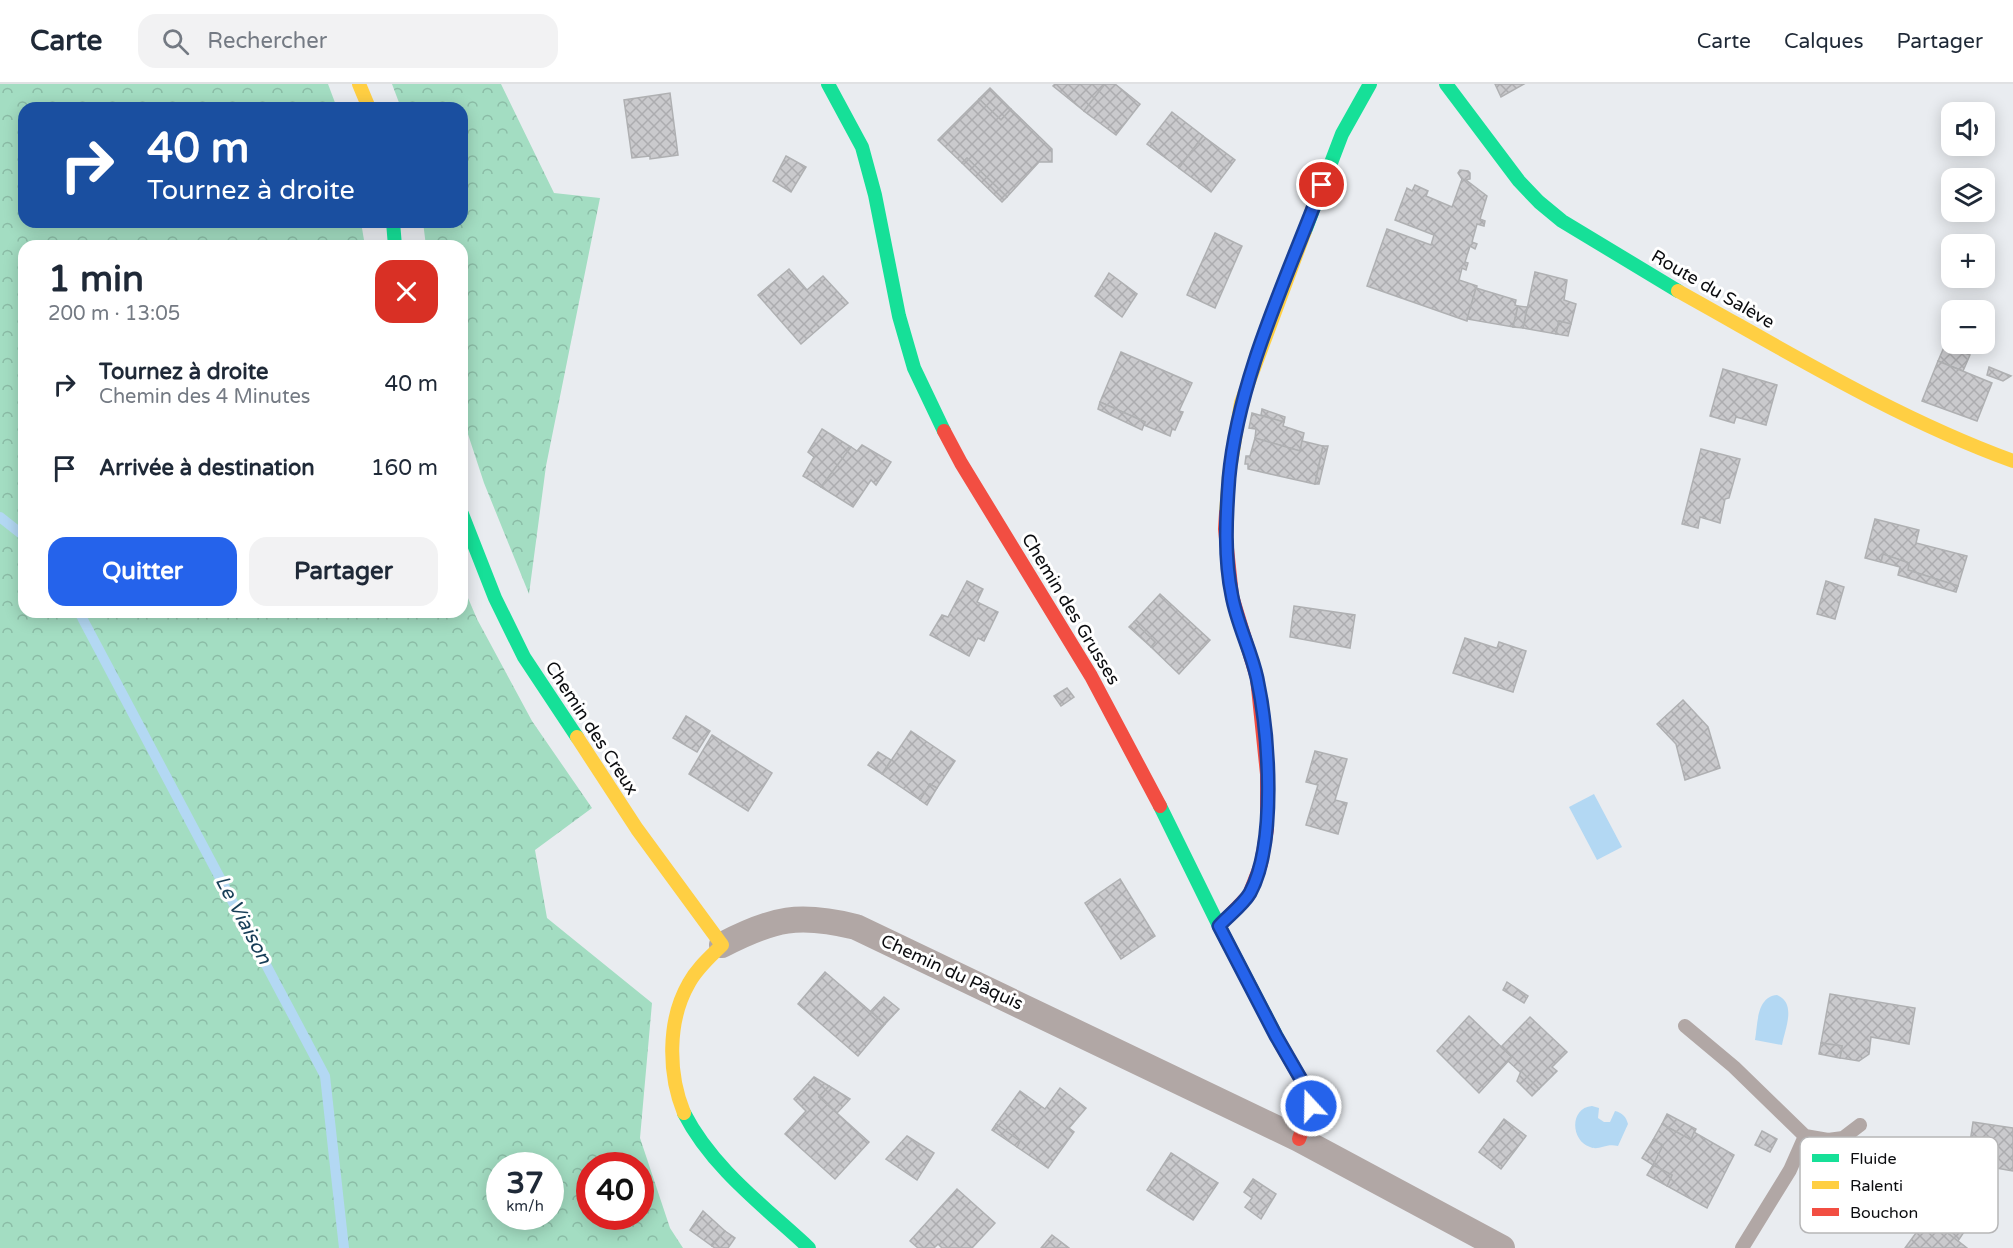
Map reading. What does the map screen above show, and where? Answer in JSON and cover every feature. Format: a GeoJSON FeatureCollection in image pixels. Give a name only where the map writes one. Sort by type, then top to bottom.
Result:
{"type":"FeatureCollection","features":[{"type":"Feature","properties":{"kind":"street"},"geometry":{"type":"LineString","coordinates":[[359,84],[366,102]]}},
{"type":"Feature","properties":{"kind":"street","name":"Chemin des Grusses"},"geometry":{"type":"LineString","coordinates":[[828,84],[862,147],[875,195],[899,316],[915,368],[932,409],[961,463],[1091,676],[1143,771],[1276,1036],[1306,1088],[1311,1106],[1299,1139]]}},
{"type":"Feature","properties":{"kind":"street"},"geometry":{"type":"LineString","coordinates":[[1219,926],[1249,895],[1261,864],[1267,829],[1268,774],[1259,689],[1232,596],[1225,529],[1229,475],[1241,403],[1342,134],[1370,84]]}},
{"type":"Feature","properties":{"kind":"street","name":"Route du Salève"},"geometry":{"type":"LineString","coordinates":[[1446,84],[1519,181],[1562,221],[1668,285],[1882,404],[1964,443],[2013,460]]}},
{"type":"Feature","properties":{"kind":"street","name":"Chemin des Creux"},"geometry":{"type":"LineString","coordinates":[[468,529],[495,597],[524,657],[637,829],[722,945]]}},
{"type":"Feature","properties":{"kind":"street","name":"Chemin du Pâquis"},"geometry":{"type":"LineString","coordinates":[[809,1248],[723,1168],[685,1115],[675,1080],[672,1050],[676,1017],[687,984],[702,963],[722,945],[754,929],[783,920],[804,918],[830,920],[856,927],[1299,1139],[1502,1248]]}},
{"type":"Feature","properties":{"kind":"lane"},"geometry":{"type":"LineString","coordinates":[[1685,1026],[1734,1067],[1804,1136],[1810,1137]]}},
{"type":"Feature","properties":{"kind":"lane"},"geometry":{"type":"LineString","coordinates":[[1844,1137],[1860,1125]]}},
{"type":"Feature","properties":{"kind":"lane"},"geometry":{"type":"LineString","coordinates":[[1742,1248],[1790,1170],[1800,1146]]}},
{"type":"Feature","properties":{"kind":"green space"},"geometry":{"type":"Polygon","coordinates":[[[0,84],[328,84],[335,102],[18,102],[18,228],[362,228],[364,240],[18,240],[18,618],[468,618],[468,598],[532,721],[592,808],[535,850],[547,918],[652,1003],[640,1138],[645,1152],[576,1152],[576,1230],[654,1230],[654,1180],[670,1228],[683,1248],[0,1248],[0,84]]]}},
{"type":"Feature","properties":{"kind":"green space"},"geometry":{"type":"Polygon","coordinates":[[[392,84],[501,84],[554,193],[600,198],[546,466],[529,594],[484,483],[468,434],[468,240],[425,240],[424,228],[468,228],[468,102],[399,102],[392,84]]]}},
{"type":"Feature","properties":{"kind":"water"},"geometry":{"type":"Polygon","coordinates":[[[1594,794],[1622,847],[1597,860],[1569,807],[1594,794]]]}},
{"type":"Feature","properties":{"kind":"water"},"geometry":{"type":"Polygon","coordinates":[[[1777,995],[1787,1004],[1788,1010],[1782,1045],[1755,1040],[1759,1012],[1765,1001],[1777,995]]]}},
{"type":"Feature","properties":{"kind":"water"},"geometry":{"type":"Polygon","coordinates":[[[1592,1106],[1599,1108],[1598,1118],[1604,1122],[1610,1122],[1615,1111],[1625,1117],[1628,1124],[1618,1146],[1593,1148],[1584,1144],[1579,1138],[1576,1132],[1576,1118],[1579,1112],[1592,1106]]]}},
{"type":"Feature","properties":{"kind":"building"},"geometry":{"type":"Polygon","coordinates":[[[1055,84],[1105,84],[1084,111],[1053,86],[1055,84]]]}},
{"type":"Feature","properties":{"kind":"building"},"geometry":{"type":"Polygon","coordinates":[[[1105,84],[1115,84],[1140,104],[1116,135],[1084,111],[1105,84]]]}},
{"type":"Feature","properties":{"kind":"building"},"geometry":{"type":"Polygon","coordinates":[[[1495,84],[1524,84],[1501,97],[1495,84]]]}},
{"type":"Feature","properties":{"kind":"building"},"geometry":{"type":"Polygon","coordinates":[[[990,88],[1011,109],[1001,120],[979,99],[990,88]]]}},
{"type":"Feature","properties":{"kind":"building"},"geometry":{"type":"Polygon","coordinates":[[[670,93],[678,155],[650,159],[650,156],[632,158],[624,100],[670,93]]]}},
{"type":"Feature","properties":{"kind":"building"},"geometry":{"type":"Polygon","coordinates":[[[979,99],[1001,120],[1011,109],[1052,149],[1052,162],[1039,162],[1007,197],[967,158],[962,163],[938,140],[979,99]]]}},
{"type":"Feature","properties":{"kind":"building"},"geometry":{"type":"Polygon","coordinates":[[[1172,112],[1203,136],[1179,168],[1147,144],[1172,112]]]}},
{"type":"Feature","properties":{"kind":"building"},"geometry":{"type":"Polygon","coordinates":[[[1203,136],[1235,160],[1211,192],[1179,168],[1203,136]]]}},
{"type":"Feature","properties":{"kind":"building"},"geometry":{"type":"Polygon","coordinates":[[[786,156],[806,167],[791,192],[773,181],[786,156]]]}},
{"type":"Feature","properties":{"kind":"building"},"geometry":{"type":"Polygon","coordinates":[[[967,158],[1007,197],[1002,202],[962,163],[967,158]]]}},
{"type":"Feature","properties":{"kind":"building"},"geometry":{"type":"Polygon","coordinates":[[[1460,170],[1468,171],[1470,179],[1466,180],[1487,196],[1480,219],[1485,221],[1484,226],[1477,224],[1472,242],[1477,244],[1475,249],[1470,246],[1465,262],[1468,263],[1466,270],[1462,268],[1459,280],[1477,286],[1467,321],[1367,286],[1387,229],[1431,245],[1434,235],[1395,220],[1407,188],[1412,191],[1415,185],[1428,191],[1426,196],[1452,207],[1462,179],[1458,173],[1460,170]]]}},
{"type":"Feature","properties":{"kind":"building"},"geometry":{"type":"Polygon","coordinates":[[[1215,233],[1242,246],[1215,308],[1187,295],[1215,233]]]}},
{"type":"Feature","properties":{"kind":"building"},"geometry":{"type":"Polygon","coordinates":[[[789,269],[807,290],[823,276],[848,303],[801,344],[758,295],[789,269]]]}},
{"type":"Feature","properties":{"kind":"building"},"geometry":{"type":"Polygon","coordinates":[[[1535,272],[1567,280],[1564,300],[1576,304],[1571,324],[1559,321],[1556,334],[1523,328],[1535,272]]]}},
{"type":"Feature","properties":{"kind":"building"},"geometry":{"type":"Polygon","coordinates":[[[1109,273],[1137,294],[1122,317],[1095,296],[1109,273]]]}},
{"type":"Feature","properties":{"kind":"building"},"geometry":{"type":"Polygon","coordinates":[[[1476,288],[1516,300],[1515,305],[1518,306],[1513,327],[1467,319],[1476,288]]]}},
{"type":"Feature","properties":{"kind":"building"},"geometry":{"type":"Polygon","coordinates":[[[1518,306],[1527,307],[1523,328],[1513,327],[1518,306]]]}},
{"type":"Feature","properties":{"kind":"building"},"geometry":{"type":"Polygon","coordinates":[[[1559,321],[1571,324],[1568,336],[1556,334],[1559,321]]]}},
{"type":"Feature","properties":{"kind":"building"},"geometry":{"type":"Polygon","coordinates":[[[1121,352],[1192,383],[1179,411],[1183,412],[1170,436],[1100,402],[1121,352]]]}},
{"type":"Feature","properties":{"kind":"building"},"geometry":{"type":"Polygon","coordinates":[[[1941,354],[1970,355],[1963,371],[1938,361],[1941,354]]]}},
{"type":"Feature","properties":{"kind":"building"},"geometry":{"type":"Polygon","coordinates":[[[1938,361],[1992,383],[1977,421],[1922,401],[1938,361]]]}},
{"type":"Feature","properties":{"kind":"building"},"geometry":{"type":"Polygon","coordinates":[[[1989,367],[2011,376],[2003,381],[1987,375],[1989,367]]]}},
{"type":"Feature","properties":{"kind":"building"},"geometry":{"type":"Polygon","coordinates":[[[1723,369],[1777,385],[1766,425],[1736,417],[1734,423],[1710,416],[1723,369]]]}},
{"type":"Feature","properties":{"kind":"building"},"geometry":{"type":"Polygon","coordinates":[[[1100,402],[1145,422],[1142,430],[1098,409],[1100,402]]]}},
{"type":"Feature","properties":{"kind":"building"},"geometry":{"type":"Polygon","coordinates":[[[1262,409],[1285,417],[1284,422],[1261,415],[1262,409]]]}},
{"type":"Feature","properties":{"kind":"building"},"geometry":{"type":"Polygon","coordinates":[[[1252,413],[1284,422],[1283,426],[1304,433],[1300,451],[1255,438],[1256,429],[1249,428],[1252,413]]]}},
{"type":"Feature","properties":{"kind":"building"},"geometry":{"type":"Polygon","coordinates":[[[822,429],[851,447],[821,487],[803,476],[814,457],[808,452],[822,429]]]}},
{"type":"Feature","properties":{"kind":"building"},"geometry":{"type":"Polygon","coordinates":[[[1255,438],[1300,451],[1302,441],[1323,446],[1315,484],[1248,469],[1248,464],[1245,464],[1246,456],[1250,456],[1255,438]]]}},
{"type":"Feature","properties":{"kind":"building"},"geometry":{"type":"Polygon","coordinates":[[[862,445],[891,462],[876,485],[871,480],[853,507],[821,487],[851,447],[857,451],[862,445]]]}},
{"type":"Feature","properties":{"kind":"building"},"geometry":{"type":"Polygon","coordinates":[[[1323,446],[1328,446],[1319,484],[1315,484],[1323,446]]]}},
{"type":"Feature","properties":{"kind":"building"},"geometry":{"type":"Polygon","coordinates":[[[1701,449],[1740,459],[1729,498],[1725,499],[1720,523],[1700,517],[1698,528],[1682,524],[1701,449]]]}},
{"type":"Feature","properties":{"kind":"building"},"geometry":{"type":"Polygon","coordinates":[[[1875,519],[1919,530],[1916,543],[1967,556],[1958,586],[1908,570],[1909,563],[1883,554],[1881,562],[1865,558],[1875,519]]]}},
{"type":"Feature","properties":{"kind":"building"},"geometry":{"type":"Polygon","coordinates":[[[1883,554],[1909,563],[1908,570],[1958,586],[1956,592],[1898,575],[1900,567],[1881,562],[1883,554]]]}},
{"type":"Feature","properties":{"kind":"building"},"geometry":{"type":"Polygon","coordinates":[[[967,581],[983,589],[977,602],[998,612],[984,641],[978,638],[969,656],[930,635],[942,615],[948,617],[967,581]]]}},
{"type":"Feature","properties":{"kind":"building"},"geometry":{"type":"Polygon","coordinates":[[[1826,581],[1844,587],[1835,619],[1817,614],[1826,581]]]}},
{"type":"Feature","properties":{"kind":"building"},"geometry":{"type":"Polygon","coordinates":[[[1160,594],[1210,640],[1179,674],[1151,647],[1155,642],[1134,622],[1160,594]]]}},
{"type":"Feature","properties":{"kind":"building"},"geometry":{"type":"Polygon","coordinates":[[[1294,606],[1355,615],[1350,648],[1290,637],[1294,606]]]}},
{"type":"Feature","properties":{"kind":"building"},"geometry":{"type":"Polygon","coordinates":[[[1134,622],[1155,642],[1151,647],[1129,627],[1134,622]]]}},
{"type":"Feature","properties":{"kind":"building"},"geometry":{"type":"Polygon","coordinates":[[[1465,638],[1496,648],[1499,642],[1526,651],[1513,692],[1453,673],[1465,638]]]}},
{"type":"Feature","properties":{"kind":"building"},"geometry":{"type":"Polygon","coordinates":[[[1067,688],[1074,697],[1061,706],[1054,696],[1067,688]]]}},
{"type":"Feature","properties":{"kind":"building"},"geometry":{"type":"Polygon","coordinates":[[[1683,700],[1708,727],[1720,768],[1685,780],[1676,744],[1657,724],[1683,700]]]}},
{"type":"Feature","properties":{"kind":"building"},"geometry":{"type":"Polygon","coordinates":[[[686,716],[710,731],[697,752],[673,738],[686,716]]]}},
{"type":"Feature","properties":{"kind":"building"},"geometry":{"type":"Polygon","coordinates":[[[911,731],[955,761],[937,788],[930,784],[920,800],[882,774],[911,731]]]}},
{"type":"Feature","properties":{"kind":"building"},"geometry":{"type":"Polygon","coordinates":[[[712,735],[772,773],[748,811],[689,774],[712,735]]]}},
{"type":"Feature","properties":{"kind":"building"},"geometry":{"type":"Polygon","coordinates":[[[1315,751],[1347,759],[1335,800],[1347,803],[1338,834],[1306,825],[1318,785],[1306,782],[1315,751]]]}},
{"type":"Feature","properties":{"kind":"building"},"geometry":{"type":"Polygon","coordinates":[[[878,752],[891,760],[882,774],[868,765],[878,752]]]}},
{"type":"Feature","properties":{"kind":"building"},"geometry":{"type":"Polygon","coordinates":[[[930,784],[937,788],[927,805],[920,800],[930,784]]]}},
{"type":"Feature","properties":{"kind":"building"},"geometry":{"type":"Polygon","coordinates":[[[1120,879],[1155,936],[1121,959],[1085,903],[1120,879]]]}},
{"type":"Feature","properties":{"kind":"building"},"geometry":{"type":"Polygon","coordinates":[[[825,972],[885,1024],[858,1056],[798,1004],[825,972]]]}},
{"type":"Feature","properties":{"kind":"building"},"geometry":{"type":"Polygon","coordinates":[[[1507,982],[1528,996],[1524,1003],[1503,990],[1507,982]]]}},
{"type":"Feature","properties":{"kind":"building"},"geometry":{"type":"Polygon","coordinates":[[[1830,994],[1915,1008],[1909,1044],[1871,1037],[1869,1054],[1859,1061],[1840,1058],[1842,1046],[1821,1043],[1830,994]]]}},
{"type":"Feature","properties":{"kind":"building"},"geometry":{"type":"Polygon","coordinates":[[[884,997],[899,1009],[885,1024],[871,1011],[884,997]]]}},
{"type":"Feature","properties":{"kind":"building"},"geometry":{"type":"Polygon","coordinates":[[[1469,1016],[1512,1057],[1479,1093],[1437,1051],[1469,1016]]]}},
{"type":"Feature","properties":{"kind":"building"},"geometry":{"type":"Polygon","coordinates":[[[1530,1017],[1567,1052],[1552,1067],[1557,1071],[1539,1089],[1508,1061],[1512,1057],[1501,1047],[1530,1017]]]}},
{"type":"Feature","properties":{"kind":"building"},"geometry":{"type":"Polygon","coordinates":[[[1821,1043],[1842,1046],[1840,1058],[1819,1054],[1821,1043]]]}},
{"type":"Feature","properties":{"kind":"building"},"geometry":{"type":"Polygon","coordinates":[[[1521,1071],[1539,1089],[1532,1096],[1517,1081],[1521,1071]]]}},
{"type":"Feature","properties":{"kind":"building"},"geometry":{"type":"Polygon","coordinates":[[[814,1077],[829,1086],[819,1097],[869,1142],[835,1179],[785,1134],[806,1111],[794,1099],[814,1077]]]}},
{"type":"Feature","properties":{"kind":"building"},"geometry":{"type":"Polygon","coordinates":[[[829,1086],[850,1099],[837,1113],[819,1097],[829,1086]]]}},
{"type":"Feature","properties":{"kind":"building"},"geometry":{"type":"Polygon","coordinates":[[[1060,1088],[1086,1108],[1069,1128],[1074,1132],[1048,1168],[1017,1147],[1020,1141],[996,1124],[1020,1091],[1045,1109],[1060,1088]]]}},
{"type":"Feature","properties":{"kind":"building"},"geometry":{"type":"Polygon","coordinates":[[[1667,1114],[1696,1129],[1691,1140],[1662,1124],[1667,1114]]]}},
{"type":"Feature","properties":{"kind":"building"},"geometry":{"type":"Polygon","coordinates":[[[1504,1119],[1526,1136],[1501,1169],[1479,1152],[1504,1119]]]}},
{"type":"Feature","properties":{"kind":"building"},"geometry":{"type":"Polygon","coordinates":[[[1973,1122],[2013,1128],[2013,1171],[1998,1168],[1998,1137],[1971,1137],[1973,1122]]]}},
{"type":"Feature","properties":{"kind":"building"},"geometry":{"type":"Polygon","coordinates":[[[996,1124],[1020,1141],[1017,1147],[992,1130],[996,1124]]]}},
{"type":"Feature","properties":{"kind":"building"},"geometry":{"type":"Polygon","coordinates":[[[1662,1124],[1691,1140],[1694,1132],[1734,1155],[1707,1208],[1667,1186],[1672,1175],[1653,1165],[1663,1145],[1653,1140],[1662,1124]]]}},
{"type":"Feature","properties":{"kind":"building"},"geometry":{"type":"Polygon","coordinates":[[[1762,1131],[1777,1139],[1770,1152],[1755,1145],[1762,1131]]]}},
{"type":"Feature","properties":{"kind":"building"},"geometry":{"type":"Polygon","coordinates":[[[907,1136],[934,1153],[917,1180],[886,1159],[907,1136]]]}},
{"type":"Feature","properties":{"kind":"building"},"geometry":{"type":"Polygon","coordinates":[[[1653,1140],[1663,1145],[1653,1165],[1642,1158],[1653,1140]]]}},
{"type":"Feature","properties":{"kind":"building"},"geometry":{"type":"Polygon","coordinates":[[[1171,1153],[1218,1183],[1193,1220],[1147,1190],[1171,1153]]]}},
{"type":"Feature","properties":{"kind":"building"},"geometry":{"type":"Polygon","coordinates":[[[1653,1165],[1672,1175],[1667,1186],[1647,1175],[1653,1165]]]}},
{"type":"Feature","properties":{"kind":"building"},"geometry":{"type":"Polygon","coordinates":[[[1253,1179],[1276,1194],[1261,1219],[1245,1207],[1252,1198],[1244,1192],[1253,1179]]]}},
{"type":"Feature","properties":{"kind":"building"},"geometry":{"type":"Polygon","coordinates":[[[957,1189],[995,1223],[972,1248],[942,1248],[938,1244],[934,1248],[918,1248],[910,1241],[957,1189]]]}},
{"type":"Feature","properties":{"kind":"building"},"geometry":{"type":"Polygon","coordinates":[[[703,1211],[725,1231],[712,1246],[690,1230],[703,1211]]]}},
{"type":"Feature","properties":{"kind":"building"},"geometry":{"type":"Polygon","coordinates":[[[725,1231],[735,1238],[728,1248],[712,1246],[725,1231]]]}},
{"type":"Feature","properties":{"kind":"building"},"geometry":{"type":"Polygon","coordinates":[[[1916,1233],[1948,1233],[1967,1248],[1905,1248],[1916,1233]]]}},
{"type":"Feature","properties":{"kind":"building"},"geometry":{"type":"Polygon","coordinates":[[[1948,1233],[1963,1233],[1958,1241],[1948,1233]]]}},
{"type":"Feature","properties":{"kind":"building"},"geometry":{"type":"Polygon","coordinates":[[[1052,1235],[1069,1248],[1041,1248],[1052,1235]]]}},
{"type":"Feature","properties":{"kind":"waterway","name":"Le Viaison"},"geometry":{"type":"LineString","coordinates":[[0,517],[18,531]]}},
{"type":"Feature","properties":{"kind":"waterway","name":"Le Viaison"},"geometry":{"type":"LineString","coordinates":[[82,618],[325,1076],[344,1248]]}},
{"type":"Feature","properties":{"kind":"traffic: fast"},"geometry":{"type":"LineString","coordinates":[[828,84],[862,147],[875,195],[899,316],[914,368],[944,431]]}},
{"type":"Feature","properties":{"kind":"traffic: fast"},"geometry":{"type":"LineString","coordinates":[[1305,231],[1342,134],[1370,84]]}},
{"type":"Feature","properties":{"kind":"traffic: fast"},"geometry":{"type":"LineString","coordinates":[[1446,84],[1519,181],[1539,202],[1562,221],[1678,291]]}},
{"type":"Feature","properties":{"kind":"traffic: fast"},"geometry":{"type":"LineString","coordinates":[[394,228],[394,240]]}},
{"type":"Feature","properties":{"kind":"traffic: fast"},"geometry":{"type":"LineString","coordinates":[[468,529],[495,598],[524,657],[577,737]]}},
{"type":"Feature","properties":{"kind":"traffic: fast"},"geometry":{"type":"LineString","coordinates":[[1160,806],[1280,1043]]}},
{"type":"Feature","properties":{"kind":"traffic: fast"},"geometry":{"type":"LineString","coordinates":[[684,1113],[709,1152],[724,1169],[809,1248]]}},
{"type":"Feature","properties":{"kind":"traffic: slow"},"geometry":{"type":"LineString","coordinates":[[359,84],[366,102]]}},
{"type":"Feature","properties":{"kind":"traffic: slow"},"geometry":{"type":"LineString","coordinates":[[1226,513],[1229,475],[1241,403],[1305,231]]}},
{"type":"Feature","properties":{"kind":"traffic: slow"},"geometry":{"type":"LineString","coordinates":[[1678,291],[1884,404],[1926,425],[2013,461]]}},
{"type":"Feature","properties":{"kind":"traffic: slow"},"geometry":{"type":"LineString","coordinates":[[577,737],[637,829],[722,945],[692,978],[677,1014],[672,1048],[673,1065],[675,1082],[684,1113]]}},
{"type":"Feature","properties":{"kind":"traffic: jam"},"geometry":{"type":"LineString","coordinates":[[944,431],[961,463],[1091,676],[1160,806]]}},
{"type":"Feature","properties":{"kind":"traffic: jam"},"geometry":{"type":"LineString","coordinates":[[1219,926],[1249,895],[1261,864],[1267,829],[1267,774],[1257,678],[1232,596],[1225,529],[1226,513]]}},
{"type":"Feature","properties":{"kind":"traffic: jam"},"geometry":{"type":"LineString","coordinates":[[1280,1043],[1306,1088],[1311,1106],[1299,1139]]}},
{"type":"Feature","properties":{"kind":"route"},"geometry":{"type":"LineString","coordinates":[[1311,1106],[1306,1088],[1276,1036],[1219,926],[1249,895],[1261,864],[1267,829],[1268,774],[1264,724],[1257,678],[1232,596],[1225,529],[1229,475],[1241,403],[1322,185]]}}]}
